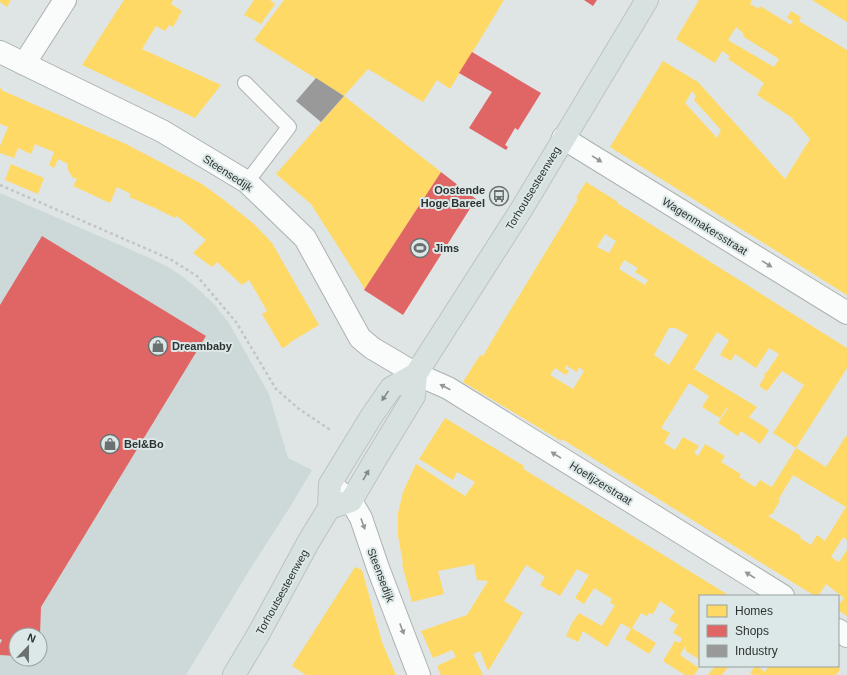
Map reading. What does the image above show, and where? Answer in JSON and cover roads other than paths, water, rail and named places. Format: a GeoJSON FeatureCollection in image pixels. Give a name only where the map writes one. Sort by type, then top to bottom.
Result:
{"type":"FeatureCollection","features":[{"type":"Feature","properties":{"kind":"main road","name":"Torhoutsesteenweg"},"geometry":{"type":"LineString","coordinates":[[351,501],[414,396],[416,374],[521,210],[563,138],[648,0]]}},
{"type":"Feature","properties":{"kind":"main road","name":"Torhoutsesteenweg"},"geometry":{"type":"LineString","coordinates":[[234,675],[329,508],[330,484],[371,417],[391,388],[416,374]]}},
{"type":"Feature","properties":{"kind":"main road"},"geometry":{"type":"LineString","coordinates":[[329,508],[351,501]]}},
{"type":"Feature","properties":{"kind":"street"},"geometry":{"type":"LineString","coordinates":[[24,64],[65,0]]}},
{"type":"Feature","properties":{"kind":"street","name":"Steensedijk"},"geometry":{"type":"LineString","coordinates":[[0,52],[162,131],[246,182],[305,238],[360,338],[372,348],[416,374]]}},
{"type":"Feature","properties":{"kind":"street","name":"Wagenmakersstraat"},"geometry":{"type":"LineString","coordinates":[[563,138],[847,313]]}},
{"type":"Feature","properties":{"kind":"street","name":"Hoefijzerstraat"},"geometry":{"type":"LineString","coordinates":[[416,374],[448,388],[781,595]]}},
{"type":"Feature","properties":{"kind":"street","name":"Steensedijk"},"geometry":{"type":"LineString","coordinates":[[330,484],[351,501],[361,518],[378,568],[419,675]]}},
{"type":"Feature","properties":{"kind":"lane"},"geometry":{"type":"LineString","coordinates":[[245,83],[289,128],[246,182]]}},
{"type":"Feature","properties":{"kind":"place","name":"Oostende Hoge Bareel"},"geometry":{"type":"Point","coordinates":[499,196]}},
{"type":"Feature","properties":{"kind":"place","name":"Jims"},"geometry":{"type":"Point","coordinates":[420,248]}},
{"type":"Feature","properties":{"kind":"place","name":"Dreambaby"},"geometry":{"type":"Point","coordinates":[158,346]}},
{"type":"Feature","properties":{"kind":"place","name":"Bel&Bo"},"geometry":{"type":"Point","coordinates":[110,444]}}]}
